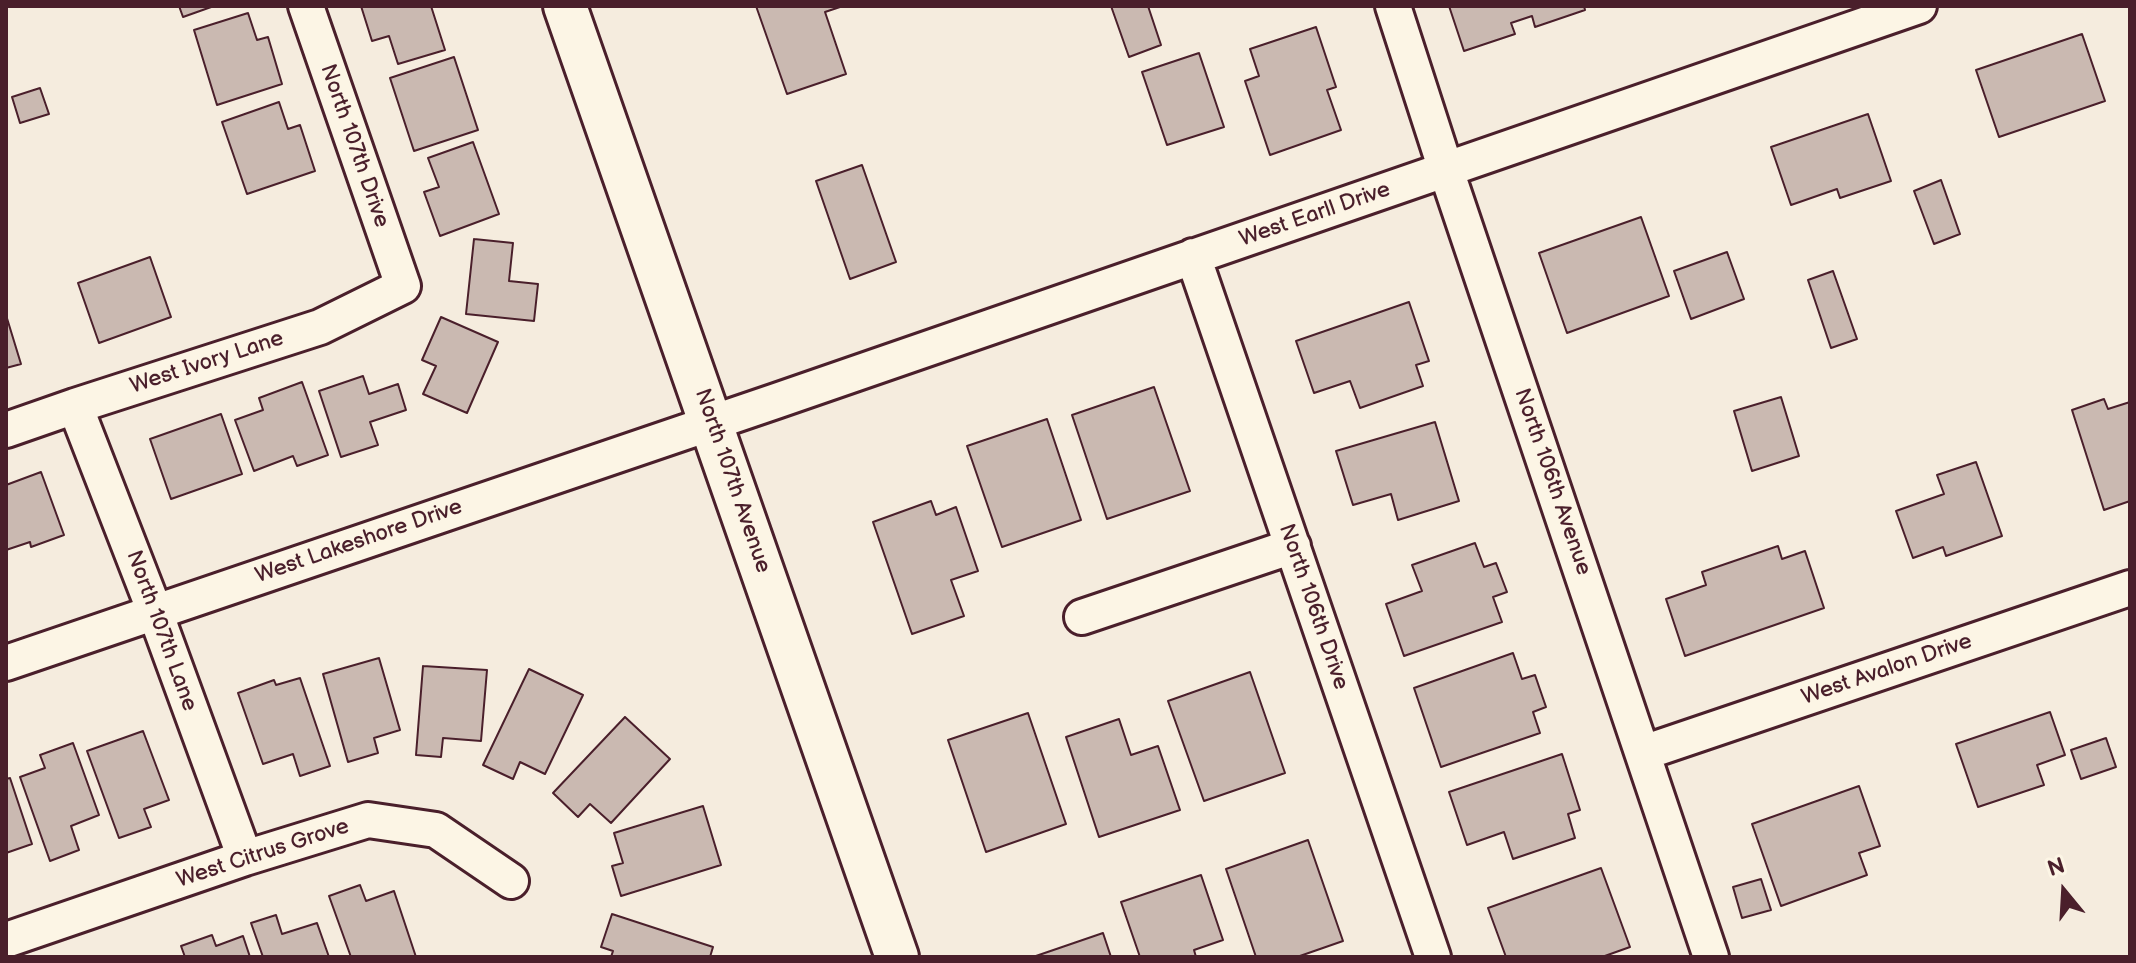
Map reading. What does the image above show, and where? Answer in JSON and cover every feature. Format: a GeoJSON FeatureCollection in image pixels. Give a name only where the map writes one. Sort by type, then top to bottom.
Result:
{"type":"FeatureCollection","features":[{"type":"Feature","properties":{"kind":"main road","name":"North 107th Avenue"},"geometry":{"type":"LineString","coordinates":[[565,6],[897,957]]}},
{"type":"Feature","properties":{"kind":"street","name":"North 107th Drive"},"geometry":{"type":"LineString","coordinates":[[306,6],[403,286]]}},
{"type":"Feature","properties":{"kind":"street","name":"North 106th Avenue"},"geometry":{"type":"LineString","coordinates":[[1393,6],[1711,957]]}},
{"type":"Feature","properties":{"kind":"street","name":"West Earll Drive"},"geometry":{"type":"LineString","coordinates":[[712,423],[1919,6]]}},
{"type":"Feature","properties":{"kind":"street","name":"North 106th Drive"},"geometry":{"type":"LineString","coordinates":[[1193,256],[1433,957]]}},
{"type":"Feature","properties":{"kind":"street","name":"West Ivory Lane"},"geometry":{"type":"LineString","coordinates":[[6,430],[320,327],[403,286]]}},
{"type":"Feature","properties":{"kind":"street","name":"North 107th Lane"},"geometry":{"type":"LineString","coordinates":[[75,406],[245,858]]}},
{"type":"Feature","properties":{"kind":"street","name":"West Lakeshore Drive"},"geometry":{"type":"LineString","coordinates":[[6,663],[712,423]]}},
{"type":"Feature","properties":{"kind":"street"},"geometry":{"type":"LineString","coordinates":[[1082,617],[1293,546]]}},
{"type":"Feature","properties":{"kind":"street","name":"West Avalon Drive"},"geometry":{"type":"LineString","coordinates":[[1643,753],[2130,588]]}},
{"type":"Feature","properties":{"kind":"street","name":"West Citrus Grove"},"geometry":{"type":"LineString","coordinates":[[6,940],[245,858],[368,820],[436,830],[511,881]]}},
{"type":"Feature","properties":{"kind":"building"},"geometry":{"type":"Polygon","coordinates":[[[179,6],[214,6],[183,17],[179,6]]]}},
{"type":"Feature","properties":{"kind":"building"},"geometry":{"type":"Polygon","coordinates":[[[361,6],[431,6],[445,50],[398,64],[389,36],[372,41],[361,6]]]}},
{"type":"Feature","properties":{"kind":"building"},"geometry":{"type":"Polygon","coordinates":[[[756,6],[843,6],[825,12],[846,74],[787,94],[756,6]]]}},
{"type":"Feature","properties":{"kind":"building"},"geometry":{"type":"Polygon","coordinates":[[[1111,6],[1148,6],[1161,45],[1129,57],[1111,6]]]}},
{"type":"Feature","properties":{"kind":"building"},"geometry":{"type":"Polygon","coordinates":[[[1449,6],[1584,6],[1585,10],[1535,27],[1532,16],[1511,23],[1515,34],[1464,51],[1449,6]]]}},
{"type":"Feature","properties":{"kind":"building"},"geometry":{"type":"Polygon","coordinates":[[[248,13],[257,40],[268,37],[282,84],[217,105],[194,30],[248,13]]]}},
{"type":"Feature","properties":{"kind":"building"},"geometry":{"type":"Polygon","coordinates":[[[1316,27],[1336,87],[1327,90],[1341,130],[1270,155],[1245,81],[1259,76],[1250,49],[1316,27]]]}},
{"type":"Feature","properties":{"kind":"building"},"geometry":{"type":"Polygon","coordinates":[[[2082,34],[2105,101],[1999,137],[1976,70],[2082,34]]]}},
{"type":"Feature","properties":{"kind":"building"},"geometry":{"type":"Polygon","coordinates":[[[1199,53],[1224,127],[1167,145],[1142,72],[1199,53]]]}},
{"type":"Feature","properties":{"kind":"building"},"geometry":{"type":"Polygon","coordinates":[[[454,57],[478,130],[414,151],[390,78],[454,57]]]}},
{"type":"Feature","properties":{"kind":"building"},"geometry":{"type":"Polygon","coordinates":[[[40,88],[49,114],[20,123],[12,97],[40,88]]]}},
{"type":"Feature","properties":{"kind":"building"},"geometry":{"type":"Polygon","coordinates":[[[279,102],[288,129],[300,125],[315,171],[247,194],[222,122],[279,102]]]}},
{"type":"Feature","properties":{"kind":"building"},"geometry":{"type":"Polygon","coordinates":[[[1868,114],[1891,181],[1840,198],[1837,189],[1791,205],[1771,147],[1868,114]]]}},
{"type":"Feature","properties":{"kind":"building"},"geometry":{"type":"Polygon","coordinates":[[[473,142],[499,214],[440,236],[424,192],[439,187],[428,158],[473,142]]]}},
{"type":"Feature","properties":{"kind":"building"},"geometry":{"type":"Polygon","coordinates":[[[862,165],[896,262],[850,279],[816,181],[862,165]]]}},
{"type":"Feature","properties":{"kind":"building"},"geometry":{"type":"Polygon","coordinates":[[[1941,180],[1960,234],[1934,244],[1914,191],[1941,180]]]}},
{"type":"Feature","properties":{"kind":"building"},"geometry":{"type":"Polygon","coordinates":[[[1641,217],[1669,296],[1567,333],[1539,253],[1641,217]]]}},
{"type":"Feature","properties":{"kind":"building"},"geometry":{"type":"Polygon","coordinates":[[[474,239],[513,243],[509,281],[538,284],[534,321],[466,314],[474,239]]]}},
{"type":"Feature","properties":{"kind":"building"},"geometry":{"type":"Polygon","coordinates":[[[1727,252],[1744,299],[1691,319],[1674,271],[1727,252]]]}},
{"type":"Feature","properties":{"kind":"building"},"geometry":{"type":"Polygon","coordinates":[[[150,257],[171,317],[99,343],[78,283],[150,257]]]}},
{"type":"Feature","properties":{"kind":"building"},"geometry":{"type":"Polygon","coordinates":[[[1833,271],[1857,339],[1831,348],[1808,280],[1833,271]]]}},
{"type":"Feature","properties":{"kind":"building"},"geometry":{"type":"Polygon","coordinates":[[[1409,302],[1429,361],[1416,365],[1423,386],[1360,408],[1350,381],[1314,393],[1296,341],[1409,302]]]}},
{"type":"Feature","properties":{"kind":"building"},"geometry":{"type":"Polygon","coordinates":[[[6,315],[21,364],[6,368],[6,315]]]}},
{"type":"Feature","properties":{"kind":"building"},"geometry":{"type":"Polygon","coordinates":[[[441,317],[498,342],[467,413],[423,394],[436,366],[422,360],[441,317]]]}},
{"type":"Feature","properties":{"kind":"building"},"geometry":{"type":"Polygon","coordinates":[[[363,376],[369,394],[398,384],[406,410],[370,422],[378,445],[341,457],[319,391],[363,376]]]}},
{"type":"Feature","properties":{"kind":"building"},"geometry":{"type":"Polygon","coordinates":[[[302,382],[328,455],[297,466],[293,456],[254,471],[235,420],[263,410],[259,398],[302,382]]]}},
{"type":"Feature","properties":{"kind":"building"},"geometry":{"type":"Polygon","coordinates":[[[1154,387],[1190,491],[1107,519],[1072,415],[1154,387]]]}},
{"type":"Feature","properties":{"kind":"building"},"geometry":{"type":"Polygon","coordinates":[[[1781,397],[1799,456],[1752,471],[1734,411],[1781,397]]]}},
{"type":"Feature","properties":{"kind":"building"},"geometry":{"type":"Polygon","coordinates":[[[2104,399],[2108,409],[2130,402],[2130,501],[2104,510],[2072,410],[2104,399]]]}},
{"type":"Feature","properties":{"kind":"building"},"geometry":{"type":"Polygon","coordinates":[[[221,414],[242,474],[171,499],[150,439],[221,414]]]}},
{"type":"Feature","properties":{"kind":"building"},"geometry":{"type":"Polygon","coordinates":[[[1047,419],[1081,520],[1002,547],[967,446],[1047,419]]]}},
{"type":"Feature","properties":{"kind":"building"},"geometry":{"type":"Polygon","coordinates":[[[1435,422],[1459,501],[1398,520],[1391,494],[1353,505],[1336,451],[1435,422]]]}},
{"type":"Feature","properties":{"kind":"building"},"geometry":{"type":"Polygon","coordinates":[[[1976,462],[2002,536],[1946,556],[1943,547],[1913,558],[1896,511],[1944,494],[1937,475],[1976,462]]]}},
{"type":"Feature","properties":{"kind":"building"},"geometry":{"type":"Polygon","coordinates":[[[41,472],[64,535],[31,547],[30,542],[6,550],[6,485],[41,472]]]}},
{"type":"Feature","properties":{"kind":"building"},"geometry":{"type":"Polygon","coordinates":[[[931,501],[936,515],[956,507],[978,571],[951,580],[964,616],[912,634],[873,522],[931,501]]]}},
{"type":"Feature","properties":{"kind":"building"},"geometry":{"type":"Polygon","coordinates":[[[1475,543],[1484,567],[1496,563],[1507,592],[1493,597],[1502,622],[1404,656],[1386,604],[1422,591],[1412,565],[1475,543]]]}},
{"type":"Feature","properties":{"kind":"building"},"geometry":{"type":"Polygon","coordinates":[[[1778,546],[1782,559],[1805,551],[1824,608],[1685,656],[1666,599],[1706,585],[1702,572],[1778,546]]]}},
{"type":"Feature","properties":{"kind":"building"},"geometry":{"type":"Polygon","coordinates":[[[1513,653],[1522,679],[1535,675],[1546,707],[1533,712],[1540,733],[1441,767],[1414,688],[1513,653]]]}},
{"type":"Feature","properties":{"kind":"building"},"geometry":{"type":"Polygon","coordinates":[[[379,658],[400,730],[374,738],[378,753],[348,762],[323,674],[379,658]]]}},
{"type":"Feature","properties":{"kind":"building"},"geometry":{"type":"Polygon","coordinates":[[[423,666],[487,670],[481,741],[443,738],[441,757],[416,755],[423,666]]]}},
{"type":"Feature","properties":{"kind":"building"},"geometry":{"type":"Polygon","coordinates":[[[529,669],[583,695],[545,774],[520,762],[513,779],[483,765],[529,669]]]}},
{"type":"Feature","properties":{"kind":"building"},"geometry":{"type":"Polygon","coordinates":[[[1250,672],[1285,773],[1204,801],[1168,701],[1250,672]]]}},
{"type":"Feature","properties":{"kind":"building"},"geometry":{"type":"Polygon","coordinates":[[[300,678],[330,766],[300,776],[293,754],[263,764],[238,693],[274,680],[276,685],[300,678]]]}},
{"type":"Feature","properties":{"kind":"building"},"geometry":{"type":"Polygon","coordinates":[[[2050,712],[2065,755],[2037,765],[2044,785],[1978,807],[1956,744],[2050,712]]]}},
{"type":"Feature","properties":{"kind":"building"},"geometry":{"type":"Polygon","coordinates":[[[1028,713],[1066,824],[986,852],[948,740],[1028,713]]]}},
{"type":"Feature","properties":{"kind":"building"},"geometry":{"type":"Polygon","coordinates":[[[625,717],[670,759],[611,823],[590,804],[578,817],[553,793],[625,717]]]}},
{"type":"Feature","properties":{"kind":"building"},"geometry":{"type":"Polygon","coordinates":[[[1119,719],[1131,755],[1158,746],[1180,810],[1099,837],[1066,737],[1119,719]]]}},
{"type":"Feature","properties":{"kind":"building"},"geometry":{"type":"Polygon","coordinates":[[[143,731],[169,800],[144,809],[151,827],[119,838],[87,751],[143,731]]]}},
{"type":"Feature","properties":{"kind":"building"},"geometry":{"type":"Polygon","coordinates":[[[2106,738],[2116,767],[2081,779],[2071,750],[2106,738]]]}},
{"type":"Feature","properties":{"kind":"building"},"geometry":{"type":"Polygon","coordinates":[[[73,743],[99,815],[71,826],[79,850],[50,861],[20,777],[45,768],[40,755],[73,743]]]}},
{"type":"Feature","properties":{"kind":"building"},"geometry":{"type":"Polygon","coordinates":[[[1562,754],[1580,810],[1568,814],[1575,838],[1513,859],[1504,832],[1467,845],[1449,792],[1562,754]]]}},
{"type":"Feature","properties":{"kind":"building"},"geometry":{"type":"Polygon","coordinates":[[[10,778],[32,844],[6,853],[6,779],[10,778]]]}},
{"type":"Feature","properties":{"kind":"building"},"geometry":{"type":"Polygon","coordinates":[[[1859,786],[1880,846],[1859,853],[1867,875],[1781,906],[1752,824],[1859,786]]]}},
{"type":"Feature","properties":{"kind":"building"},"geometry":{"type":"Polygon","coordinates":[[[703,806],[721,865],[621,896],[612,866],[623,863],[614,833],[703,806]]]}},
{"type":"Feature","properties":{"kind":"building"},"geometry":{"type":"Polygon","coordinates":[[[1308,840],[1343,941],[1297,957],[1256,957],[1226,869],[1308,840]]]}},
{"type":"Feature","properties":{"kind":"building"},"geometry":{"type":"Polygon","coordinates":[[[1601,868],[1630,947],[1602,957],[1506,957],[1488,908],[1601,868]]]}},
{"type":"Feature","properties":{"kind":"building"},"geometry":{"type":"Polygon","coordinates":[[[1201,875],[1223,940],[1194,950],[1196,957],[1140,957],[1121,902],[1201,875]]]}},
{"type":"Feature","properties":{"kind":"building"},"geometry":{"type":"Polygon","coordinates":[[[1761,879],[1771,910],[1742,918],[1733,887],[1761,879]]]}},
{"type":"Feature","properties":{"kind":"building"},"geometry":{"type":"Polygon","coordinates":[[[360,885],[366,901],[394,891],[416,957],[351,957],[329,896],[360,885]]]}},
{"type":"Feature","properties":{"kind":"building"},"geometry":{"type":"Polygon","coordinates":[[[612,914],[713,947],[710,957],[611,957],[613,951],[601,947],[612,914]]]}},
{"type":"Feature","properties":{"kind":"building"},"geometry":{"type":"Polygon","coordinates":[[[276,915],[282,934],[317,923],[329,957],[263,957],[251,923],[276,915]]]}},
{"type":"Feature","properties":{"kind":"building"},"geometry":{"type":"Polygon","coordinates":[[[1103,933],[1111,957],[1033,957],[1103,933]]]}},
{"type":"Feature","properties":{"kind":"building"},"geometry":{"type":"Polygon","coordinates":[[[212,935],[216,946],[243,936],[250,957],[185,957],[181,946],[212,935]]]}}]}
